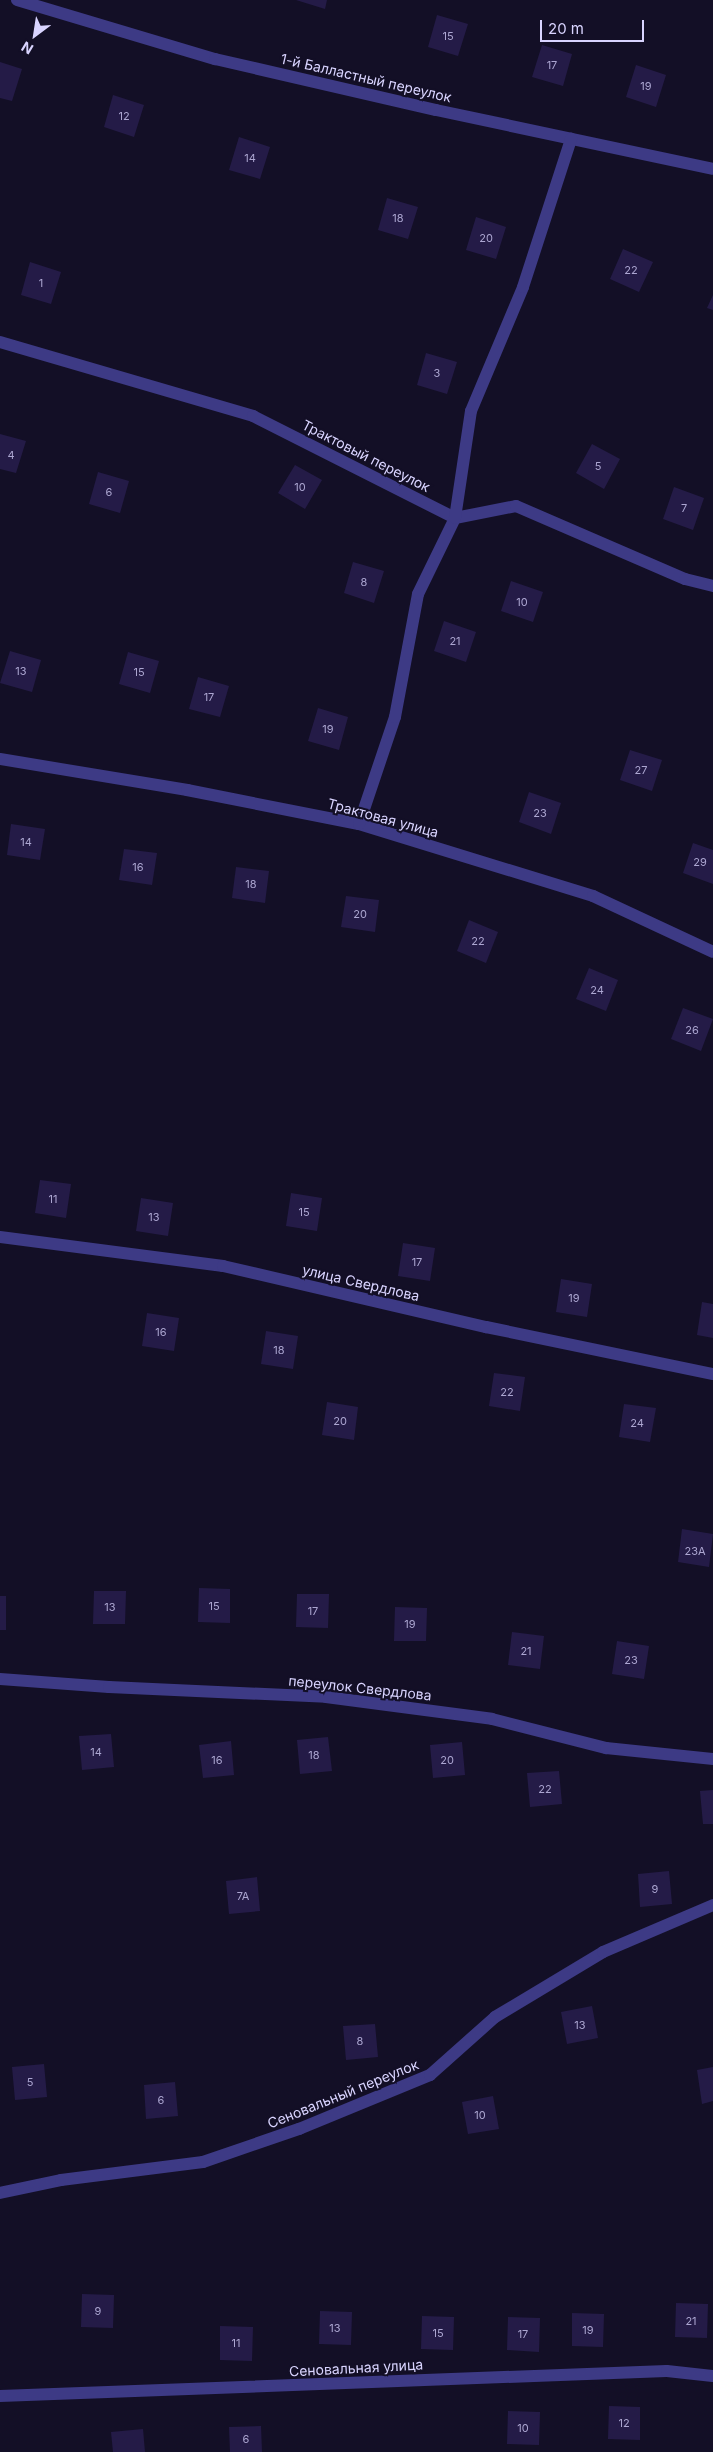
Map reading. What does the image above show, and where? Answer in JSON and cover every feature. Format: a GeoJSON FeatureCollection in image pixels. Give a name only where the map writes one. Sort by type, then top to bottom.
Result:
{"type":"FeatureCollection","features":[{"type":"Feature","properties":{"kind":"street","name":"1-й Балластный переулок"},"geometry":{"type":"LineString","coordinates":[[17,0],[215,59],[713,169]]}},
{"type":"Feature","properties":{"kind":"street"},"geometry":{"type":"LineString","coordinates":[[359,824],[395,717],[418,594],[455,518],[471,411],[523,287],[571,138]]}},
{"type":"Feature","properties":{"kind":"street","name":"Трактовый переулок"},"geometry":{"type":"LineString","coordinates":[[0,342],[253,416],[455,518]]}},
{"type":"Feature","properties":{"kind":"street"},"geometry":{"type":"LineString","coordinates":[[455,518],[516,506],[685,579],[713,586]]}},
{"type":"Feature","properties":{"kind":"street","name":"Трактовая улица"},"geometry":{"type":"LineString","coordinates":[[0,759],[187,790],[359,824],[593,896],[713,952]]}},
{"type":"Feature","properties":{"kind":"street","name":"улица Свердлова"},"geometry":{"type":"LineString","coordinates":[[0,1238],[223,1266],[486,1327],[713,1374]]}},
{"type":"Feature","properties":{"kind":"street","name":"переулок Свердлова"},"geometry":{"type":"LineString","coordinates":[[0,1679],[109,1687],[326,1697],[492,1719],[606,1748],[713,1759]]}},
{"type":"Feature","properties":{"kind":"street","name":"Сеновальный переулок"},"geometry":{"type":"LineString","coordinates":[[0,2193],[61,2180],[203,2162],[299,2129],[430,2075],[495,2017],[595,1957],[713,1905]]}},
{"type":"Feature","properties":{"kind":"street","name":"Сеновальная улица"},"geometry":{"type":"LineString","coordinates":[[0,2396],[658,2371],[713,2376]]}},
{"type":"Feature","properties":{"kind":"building"},"geometry":{"type":"Polygon","coordinates":[[[296,0],[327,0],[325,9],[296,0]]]}},
{"type":"Feature","properties":{"kind":"building"},"geometry":{"type":"Polygon","coordinates":[[[437,15],[468,24],[458,56],[428,47],[437,15]]]}},
{"type":"Feature","properties":{"kind":"building"},"geometry":{"type":"Polygon","coordinates":[[[542,45],[572,54],[563,86],[532,77],[542,45]]]}},
{"type":"Feature","properties":{"kind":"building"},"geometry":{"type":"Polygon","coordinates":[[[0,62],[22,69],[12,101],[0,98],[0,62]]]}},
{"type":"Feature","properties":{"kind":"building"},"geometry":{"type":"Polygon","coordinates":[[[636,65],[666,75],[656,107],[626,97],[636,65]]]}},
{"type":"Feature","properties":{"kind":"building"},"geometry":{"type":"Polygon","coordinates":[[[113,95],[144,105],[134,137],[104,127],[113,95]]]}},
{"type":"Feature","properties":{"kind":"building"},"geometry":{"type":"Polygon","coordinates":[[[239,137],[270,147],[260,179],[229,170],[239,137]]]}},
{"type":"Feature","properties":{"kind":"building"},"geometry":{"type":"Polygon","coordinates":[[[387,198],[418,207],[408,239],[378,230],[387,198]]]}},
{"type":"Feature","properties":{"kind":"building"},"geometry":{"type":"Polygon","coordinates":[[[476,217],[506,227],[496,259],[466,250],[476,217]]]}},
{"type":"Feature","properties":{"kind":"building"},"geometry":{"type":"Polygon","coordinates":[[[623,249],[653,262],[639,292],[610,279],[623,249]]]}},
{"type":"Feature","properties":{"kind":"building"},"geometry":{"type":"Polygon","coordinates":[[[30,262],[61,272],[51,304],[21,295],[30,262]]]}},
{"type":"Feature","properties":{"kind":"building"},"geometry":{"type":"Polygon","coordinates":[[[713,295],[713,310],[707,308],[713,295]]]}},
{"type":"Feature","properties":{"kind":"building"},"geometry":{"type":"Polygon","coordinates":[[[426,353],[457,362],[447,394],[417,385],[426,353]]]}},
{"type":"Feature","properties":{"kind":"building"},"geometry":{"type":"Polygon","coordinates":[[[0,434],[26,441],[16,473],[0,469],[0,434]]]}},
{"type":"Feature","properties":{"kind":"building"},"geometry":{"type":"Polygon","coordinates":[[[592,444],[620,459],[604,489],[576,473],[592,444]]]}},
{"type":"Feature","properties":{"kind":"building"},"geometry":{"type":"Polygon","coordinates":[[[295,465],[322,480],[305,509],[278,493],[295,465]]]}},
{"type":"Feature","properties":{"kind":"building"},"geometry":{"type":"Polygon","coordinates":[[[98,472],[129,481],[120,513],[89,504],[98,472]]]}},
{"type":"Feature","properties":{"kind":"building"},"geometry":{"type":"Polygon","coordinates":[[[674,487],[704,498],[693,530],[663,519],[674,487]]]}},
{"type":"Feature","properties":{"kind":"building"},"geometry":{"type":"Polygon","coordinates":[[[353,562],[384,571],[374,603],[344,593],[353,562]]]}},
{"type":"Feature","properties":{"kind":"building"},"geometry":{"type":"Polygon","coordinates":[[[511,581],[543,592],[533,622],[501,611],[511,581]]]}},
{"type":"Feature","properties":{"kind":"building"},"geometry":{"type":"Polygon","coordinates":[[[444,621],[476,632],[466,662],[434,651],[444,621]]]}},
{"type":"Feature","properties":{"kind":"building"},"geometry":{"type":"Polygon","coordinates":[[[10,651],[41,660],[32,692],[0,683],[10,651]]]}},
{"type":"Feature","properties":{"kind":"building"},"geometry":{"type":"Polygon","coordinates":[[[128,652],[159,661],[150,693],[119,684],[128,652]]]}},
{"type":"Feature","properties":{"kind":"building"},"geometry":{"type":"Polygon","coordinates":[[[198,677],[229,686],[220,717],[189,709],[198,677]]]}},
{"type":"Feature","properties":{"kind":"building"},"geometry":{"type":"Polygon","coordinates":[[[318,708],[348,717],[339,750],[308,741],[318,708]]]}},
{"type":"Feature","properties":{"kind":"building"},"geometry":{"type":"Polygon","coordinates":[[[630,750],[662,760],[652,791],[620,780],[630,750]]]}},
{"type":"Feature","properties":{"kind":"building"},"geometry":{"type":"Polygon","coordinates":[[[529,792],[561,803],[551,834],[519,822],[529,792]]]}},
{"type":"Feature","properties":{"kind":"building"},"geometry":{"type":"Polygon","coordinates":[[[11,824],[45,829],[40,860],[7,855],[11,824]]]}},
{"type":"Feature","properties":{"kind":"building"},"geometry":{"type":"Polygon","coordinates":[[[693,843],[713,850],[713,884],[683,873],[693,843]]]}},
{"type":"Feature","properties":{"kind":"building"},"geometry":{"type":"Polygon","coordinates":[[[124,849],[157,853],[152,885],[119,880],[124,849]]]}},
{"type":"Feature","properties":{"kind":"building"},"geometry":{"type":"Polygon","coordinates":[[[236,867],[269,871],[265,903],[232,898],[236,867]]]}},
{"type":"Feature","properties":{"kind":"building"},"geometry":{"type":"Polygon","coordinates":[[[346,896],[379,900],[375,932],[341,927],[346,896]]]}},
{"type":"Feature","properties":{"kind":"building"},"geometry":{"type":"Polygon","coordinates":[[[469,920],[498,932],[486,963],[457,951],[469,920]]]}},
{"type":"Feature","properties":{"kind":"building"},"geometry":{"type":"Polygon","coordinates":[[[589,968],[618,980],[606,1011],[576,999],[589,968]]]}},
{"type":"Feature","properties":{"kind":"building"},"geometry":{"type":"Polygon","coordinates":[[[683,1008],[713,1019],[701,1051],[671,1039],[683,1008]]]}},
{"type":"Feature","properties":{"kind":"building"},"geometry":{"type":"Polygon","coordinates":[[[40,1180],[71,1184],[66,1218],[35,1213],[40,1180]]]}},
{"type":"Feature","properties":{"kind":"building"},"geometry":{"type":"Polygon","coordinates":[[[291,1193],[322,1198],[317,1231],[286,1226],[291,1193]]]}},
{"type":"Feature","properties":{"kind":"building"},"geometry":{"type":"Polygon","coordinates":[[[141,1198],[173,1203],[168,1236],[136,1231],[141,1198]]]}},
{"type":"Feature","properties":{"kind":"building"},"geometry":{"type":"Polygon","coordinates":[[[403,1243],[435,1248],[430,1281],[398,1276],[403,1243]]]}},
{"type":"Feature","properties":{"kind":"building"},"geometry":{"type":"Polygon","coordinates":[[[561,1279],[592,1284],[587,1317],[556,1312],[561,1279]]]}},
{"type":"Feature","properties":{"kind":"building"},"geometry":{"type":"Polygon","coordinates":[[[702,1302],[713,1304],[713,1338],[697,1335],[702,1302]]]}},
{"type":"Feature","properties":{"kind":"building"},"geometry":{"type":"Polygon","coordinates":[[[147,1313],[179,1318],[174,1351],[142,1346],[147,1313]]]}},
{"type":"Feature","properties":{"kind":"building"},"geometry":{"type":"Polygon","coordinates":[[[266,1331],[298,1336],[293,1369],[261,1364],[266,1331]]]}},
{"type":"Feature","properties":{"kind":"building"},"geometry":{"type":"Polygon","coordinates":[[[494,1373],[525,1377],[520,1411],[489,1406],[494,1373]]]}},
{"type":"Feature","properties":{"kind":"building"},"geometry":{"type":"Polygon","coordinates":[[[327,1402],[358,1407],[354,1440],[322,1435],[327,1402]]]}},
{"type":"Feature","properties":{"kind":"building"},"geometry":{"type":"Polygon","coordinates":[[[624,1404],[656,1408],[650,1442],[619,1437],[624,1404]]]}},
{"type":"Feature","properties":{"kind":"building"},"geometry":{"type":"Polygon","coordinates":[[[682,1529],[713,1534],[709,1567],[678,1562],[682,1529]]]}},
{"type":"Feature","properties":{"kind":"building"},"geometry":{"type":"Polygon","coordinates":[[[199,1588],[230,1589],[230,1623],[198,1622],[199,1588]]]}},
{"type":"Feature","properties":{"kind":"building"},"geometry":{"type":"Polygon","coordinates":[[[94,1591],[126,1591],[125,1624],[93,1624],[94,1591]]]}},
{"type":"Feature","properties":{"kind":"building"},"geometry":{"type":"Polygon","coordinates":[[[297,1594],[329,1594],[328,1628],[296,1627],[297,1594]]]}},
{"type":"Feature","properties":{"kind":"building"},"geometry":{"type":"Polygon","coordinates":[[[0,1596],[6,1596],[6,1630],[0,1630],[0,1596]]]}},
{"type":"Feature","properties":{"kind":"building"},"geometry":{"type":"Polygon","coordinates":[[[395,1607],[427,1608],[426,1641],[394,1641],[395,1607]]]}},
{"type":"Feature","properties":{"kind":"building"},"geometry":{"type":"Polygon","coordinates":[[[512,1632],[544,1636],[540,1669],[508,1665],[512,1632]]]}},
{"type":"Feature","properties":{"kind":"building"},"geometry":{"type":"Polygon","coordinates":[[[617,1641],[649,1646],[644,1679],[612,1674],[617,1641]]]}},
{"type":"Feature","properties":{"kind":"building"},"geometry":{"type":"Polygon","coordinates":[[[111,1734],[114,1767],[82,1770],[79,1736],[111,1734]]]}},
{"type":"Feature","properties":{"kind":"building"},"geometry":{"type":"Polygon","coordinates":[[[328,1737],[332,1771],[300,1774],[297,1740],[328,1737]]]}},
{"type":"Feature","properties":{"kind":"building"},"geometry":{"type":"Polygon","coordinates":[[[231,1741],[234,1775],[203,1778],[199,1745],[231,1741]]]}},
{"type":"Feature","properties":{"kind":"building"},"geometry":{"type":"Polygon","coordinates":[[[462,1742],[465,1775],[433,1778],[430,1745],[462,1742]]]}},
{"type":"Feature","properties":{"kind":"building"},"geometry":{"type":"Polygon","coordinates":[[[559,1771],[562,1804],[530,1807],[527,1773],[559,1771]]]}},
{"type":"Feature","properties":{"kind":"building"},"geometry":{"type":"Polygon","coordinates":[[[713,1790],[713,1824],[703,1824],[700,1791],[713,1790]]]}},
{"type":"Feature","properties":{"kind":"building"},"geometry":{"type":"Polygon","coordinates":[[[669,1871],[672,1904],[640,1907],[638,1874],[669,1871]]]}},
{"type":"Feature","properties":{"kind":"building"},"geometry":{"type":"Polygon","coordinates":[[[257,1877],[260,1911],[229,1914],[226,1881],[257,1877]]]}},
{"type":"Feature","properties":{"kind":"building"},"geometry":{"type":"Polygon","coordinates":[[[592,2006],[598,2038],[567,2044],[561,2012],[592,2006]]]}},
{"type":"Feature","properties":{"kind":"building"},"geometry":{"type":"Polygon","coordinates":[[[375,2024],[378,2057],[346,2060],[343,2026],[375,2024]]]}},
{"type":"Feature","properties":{"kind":"building"},"geometry":{"type":"Polygon","coordinates":[[[44,2064],[47,2097],[15,2100],[12,2067],[44,2064]]]}},
{"type":"Feature","properties":{"kind":"building"},"geometry":{"type":"Polygon","coordinates":[[[713,2067],[713,2101],[702,2104],[697,2070],[713,2067]]]}},
{"type":"Feature","properties":{"kind":"building"},"geometry":{"type":"Polygon","coordinates":[[[175,2082],[178,2116],[146,2119],[144,2085],[175,2082]]]}},
{"type":"Feature","properties":{"kind":"building"},"geometry":{"type":"Polygon","coordinates":[[[493,2096],[499,2129],[468,2134],[462,2102],[493,2096]]]}},
{"type":"Feature","properties":{"kind":"building"},"geometry":{"type":"Polygon","coordinates":[[[82,2294],[114,2295],[113,2328],[81,2327],[82,2294]]]}},
{"type":"Feature","properties":{"kind":"building"},"geometry":{"type":"Polygon","coordinates":[[[676,2303],[708,2304],[707,2338],[675,2337],[676,2303]]]}},
{"type":"Feature","properties":{"kind":"building"},"geometry":{"type":"Polygon","coordinates":[[[320,2311],[352,2312],[351,2345],[319,2344],[320,2311]]]}},
{"type":"Feature","properties":{"kind":"building"},"geometry":{"type":"Polygon","coordinates":[[[572,2313],[604,2314],[603,2347],[572,2346],[572,2313]]]}},
{"type":"Feature","properties":{"kind":"building"},"geometry":{"type":"Polygon","coordinates":[[[422,2316],[454,2317],[453,2350],[421,2349],[422,2316]]]}},
{"type":"Feature","properties":{"kind":"building"},"geometry":{"type":"Polygon","coordinates":[[[508,2317],[540,2318],[539,2352],[507,2350],[508,2317]]]}},
{"type":"Feature","properties":{"kind":"building"},"geometry":{"type":"Polygon","coordinates":[[[220,2326],[253,2327],[252,2361],[220,2360],[220,2326]]]}},
{"type":"Feature","properties":{"kind":"building"},"geometry":{"type":"Polygon","coordinates":[[[609,2406],[640,2407],[640,2440],[608,2439],[609,2406]]]}},
{"type":"Feature","properties":{"kind":"building"},"geometry":{"type":"Polygon","coordinates":[[[508,2411],[540,2412],[539,2445],[507,2444],[508,2411]]]}},
{"type":"Feature","properties":{"kind":"building"},"geometry":{"type":"Polygon","coordinates":[[[261,2426],[262,2452],[230,2452],[229,2427],[261,2426]]]}},
{"type":"Feature","properties":{"kind":"building"},"geometry":{"type":"Polygon","coordinates":[[[143,2429],[145,2452],[113,2452],[111,2432],[143,2429]]]}}]}
